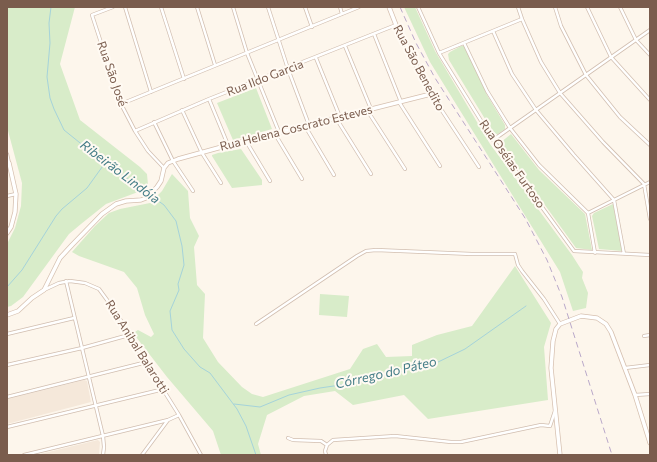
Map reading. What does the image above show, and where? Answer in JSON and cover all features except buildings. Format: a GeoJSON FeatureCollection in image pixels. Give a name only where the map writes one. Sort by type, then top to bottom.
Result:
{"type":"FeatureCollection","features":[{"type":"Feature","properties":{"kind":"street","name":"Rua São José"},"geometry":{"type":"LineString","coordinates":[[113,7],[92,15],[121,104],[135,131],[148,151],[164,168]]}},
{"type":"Feature","properties":{"kind":"street"},"geometry":{"type":"LineString","coordinates":[[125,7],[152,92]]}},
{"type":"Feature","properties":{"kind":"street"},"geometry":{"type":"LineString","coordinates":[[161,7],[184,79]]}},
{"type":"Feature","properties":{"kind":"street"},"geometry":{"type":"LineString","coordinates":[[197,7],[215,66]]}},
{"type":"Feature","properties":{"kind":"street"},"geometry":{"type":"LineString","coordinates":[[233,7],[247,53],[277,134],[302,179]]}},
{"type":"Feature","properties":{"kind":"street"},"geometry":{"type":"LineString","coordinates":[[268,7],[288,69],[309,125]]}},
{"type":"Feature","properties":{"kind":"street"},"geometry":{"type":"LineString","coordinates":[[305,7],[312,27]]}},
{"type":"Feature","properties":{"kind":"street"},"geometry":{"type":"LineString","coordinates":[[340,7],[342,14]]}},
{"type":"Feature","properties":{"kind":"street"},"geometry":{"type":"LineString","coordinates":[[121,104],[359,7]]}},
{"type":"Feature","properties":{"kind":"street","name":"Rua São Benedito"},"geometry":{"type":"LineString","coordinates":[[389,7],[396,25],[431,94],[479,168]]}},
{"type":"Feature","properties":{"kind":"street","name":"Rua Oséias Furtoso"},"geometry":{"type":"LineString","coordinates":[[418,7],[438,53],[493,140],[574,251],[650,255]]}},
{"type":"Feature","properties":{"kind":"street"},"geometry":{"type":"LineString","coordinates":[[518,7],[541,62],[560,94],[603,142],[644,184],[650,219]]}},
{"type":"Feature","properties":{"kind":"street"},"geometry":{"type":"LineString","coordinates":[[555,7],[561,26],[586,75],[620,117],[650,144]]}},
{"type":"Feature","properties":{"kind":"street"},"geometry":{"type":"LineString","coordinates":[[587,7],[611,57],[650,100]]}},
{"type":"Feature","properties":{"kind":"street"},"geometry":{"type":"LineString","coordinates":[[620,7],[636,40],[650,55]]}},
{"type":"Feature","properties":{"kind":"street"},"geometry":{"type":"LineString","coordinates":[[438,53],[522,19]]}},
{"type":"Feature","properties":{"kind":"street","name":"Rua Ildo Garcia"},"geometry":{"type":"LineString","coordinates":[[135,131],[209,99],[316,58],[396,25]]}},
{"type":"Feature","properties":{"kind":"street"},"geometry":{"type":"LineString","coordinates":[[493,140],[650,30]]}},
{"type":"Feature","properties":{"kind":"street"},"geometry":{"type":"LineString","coordinates":[[493,31],[512,74],[536,110],[574,156],[614,200],[624,254]]}},
{"type":"Feature","properties":{"kind":"street"},"geometry":{"type":"LineString","coordinates":[[374,34],[400,102],[440,166]]}},
{"type":"Feature","properties":{"kind":"street"},"geometry":{"type":"LineString","coordinates":[[464,43],[487,91],[510,128],[539,165],[588,213],[595,253]]}},
{"type":"Feature","properties":{"kind":"street"},"geometry":{"type":"LineString","coordinates":[[345,46],[369,110],[406,169]]}},
{"type":"Feature","properties":{"kind":"street"},"geometry":{"type":"LineString","coordinates":[[316,58],[338,118],[370,174]]}},
{"type":"Feature","properties":{"kind":"street","name":"Rua Helena Coscrato Esteves"},"geometry":{"type":"LineString","coordinates":[[164,168],[168,163],[173,161],[229,145],[431,94]]}},
{"type":"Feature","properties":{"kind":"street"},"geometry":{"type":"LineString","coordinates":[[209,99],[229,145]]}},
{"type":"Feature","properties":{"kind":"street"},"geometry":{"type":"LineString","coordinates":[[182,110],[202,153],[221,183]]}},
{"type":"Feature","properties":{"kind":"street"},"geometry":{"type":"LineString","coordinates":[[154,122],[173,161],[193,191]]}},
{"type":"Feature","properties":{"kind":"street"},"geometry":{"type":"LineString","coordinates":[[304,126],[334,175]]}},
{"type":"Feature","properties":{"kind":"street"},"geometry":{"type":"LineString","coordinates":[[246,141],[270,181]]}},
{"type":"Feature","properties":{"kind":"street"},"geometry":{"type":"LineString","coordinates":[[7,154],[8,164],[16,194],[15,212],[7,233]]}},
{"type":"Feature","properties":{"kind":"street"},"geometry":{"type":"LineString","coordinates":[[44,290],[60,258],[72,244],[102,214],[116,204],[146,198],[161,181],[164,168]]}},
{"type":"Feature","properties":{"kind":"street"},"geometry":{"type":"LineString","coordinates":[[588,213],[650,182]]}},
{"type":"Feature","properties":{"kind":"street"},"geometry":{"type":"LineString","coordinates":[[7,196],[16,194]]}},
{"type":"Feature","properties":{"kind":"street"},"geometry":{"type":"LineString","coordinates":[[256,324],[357,256],[366,251],[376,250],[472,254],[515,254],[518,265],[544,298],[560,324]]}},
{"type":"Feature","properties":{"kind":"street"},"geometry":{"type":"LineString","coordinates":[[66,281],[103,436],[103,455]]}},
{"type":"Feature","properties":{"kind":"street","name":"Rua Anibal Balarotti"},"geometry":{"type":"LineString","coordinates":[[7,315],[18,311],[32,298],[55,284],[66,281],[85,283],[99,289],[164,389],[201,455]]}},
{"type":"Feature","properties":{"kind":"street"},"geometry":{"type":"LineString","coordinates":[[560,455],[551,368],[554,334],[560,324],[571,319],[585,316],[597,318],[602,321],[611,332],[635,395],[650,443]]}},
{"type":"Feature","properties":{"kind":"street"},"geometry":{"type":"LineString","coordinates":[[7,334],[74,318]]}},
{"type":"Feature","properties":{"kind":"street"},"geometry":{"type":"LineString","coordinates":[[7,365],[82,348],[129,335]]}},
{"type":"Feature","properties":{"kind":"street"},"geometry":{"type":"LineString","coordinates":[[644,336],[650,335]]}},
{"type":"Feature","properties":{"kind":"street"},"geometry":{"type":"LineString","coordinates":[[7,397],[147,362]]}},
{"type":"Feature","properties":{"kind":"street"},"geometry":{"type":"LineString","coordinates":[[625,368],[650,365]]}},
{"type":"Feature","properties":{"kind":"street"},"geometry":{"type":"LineString","coordinates":[[7,427],[164,389]]}},
{"type":"Feature","properties":{"kind":"street"},"geometry":{"type":"LineString","coordinates":[[635,395],[650,394]]}},
{"type":"Feature","properties":{"kind":"street"},"geometry":{"type":"LineString","coordinates":[[326,455],[325,451],[327,445],[333,440],[395,436],[460,442],[541,425],[550,426],[555,410]]}},
{"type":"Feature","properties":{"kind":"street"},"geometry":{"type":"LineString","coordinates":[[24,455],[168,420],[179,415]]}},
{"type":"Feature","properties":{"kind":"street"},"geometry":{"type":"LineString","coordinates":[[142,455],[168,420]]}},
{"type":"Feature","properties":{"kind":"street"},"geometry":{"type":"LineString","coordinates":[[288,438],[293,440],[321,441],[327,445]]}},
{"type":"Feature","properties":{"kind":"shaded area"},"geometry":{"type":"Polygon","coordinates":[[[84,380],[87,381],[91,402],[7,424],[7,399],[84,380]]]}},
{"type":"Feature","properties":{"kind":"shaded area"},"geometry":{"type":"Polygon","coordinates":[[[98,440],[100,442],[99,455],[36,455],[98,440]]]}},
{"type":"Feature","properties":{"kind":"green space"},"geometry":{"type":"Polygon","coordinates":[[[8,7],[75,7],[60,64],[80,120],[140,167],[147,174],[148,185],[138,192],[106,204],[69,234],[23,297],[11,306],[7,307],[7,244],[15,228],[21,206],[22,183],[7,127],[8,7]]]}},
{"type":"Feature","properties":{"kind":"green space"},"geometry":{"type":"Polygon","coordinates":[[[404,7],[415,7],[435,51],[490,144],[583,272],[582,278],[588,293],[586,308],[573,311],[560,272],[430,62],[404,7]]]}},
{"type":"Feature","properties":{"kind":"green space"},"geometry":{"type":"Polygon","coordinates":[[[461,46],[464,46],[466,49],[487,95],[505,125],[505,129],[498,134],[493,132],[449,60],[448,54],[461,46]]]}},
{"type":"Feature","properties":{"kind":"green space"},"geometry":{"type":"Polygon","coordinates":[[[256,88],[272,129],[233,140],[217,103],[256,88]]]}},
{"type":"Feature","properties":{"kind":"green space"},"geometry":{"type":"Polygon","coordinates":[[[511,134],[539,170],[585,214],[592,250],[576,248],[500,143],[511,134]]]}},
{"type":"Feature","properties":{"kind":"green space"},"geometry":{"type":"Polygon","coordinates":[[[241,149],[262,180],[262,185],[232,188],[212,156],[218,153],[241,149]]]}},
{"type":"Feature","properties":{"kind":"green space"},"geometry":{"type":"Polygon","coordinates":[[[172,174],[188,191],[190,218],[199,236],[194,247],[197,285],[205,294],[203,338],[218,362],[242,387],[252,394],[263,397],[350,369],[363,349],[377,344],[386,357],[412,356],[412,345],[437,335],[472,326],[515,266],[551,323],[544,347],[548,400],[428,419],[404,395],[353,405],[335,391],[304,396],[267,415],[258,444],[261,455],[221,455],[213,431],[167,377],[133,333],[138,330],[151,337],[154,334],[145,315],[137,288],[124,272],[79,256],[72,252],[95,226],[109,213],[120,209],[150,203],[162,191],[172,174]]]}},
{"type":"Feature","properties":{"kind":"green space"},"geometry":{"type":"Polygon","coordinates":[[[613,204],[622,251],[599,249],[592,216],[594,213],[613,204]]]}},
{"type":"Feature","properties":{"kind":"green space"},"geometry":{"type":"Polygon","coordinates":[[[320,294],[349,296],[347,317],[319,315],[320,294]]]}},
{"type":"Feature","properties":{"kind":"waterway","name":"Ribeirão Lindóia"},"geometry":{"type":"LineString","coordinates":[[51,7],[47,77],[50,98],[54,109],[64,130],[105,163],[164,205],[176,221],[182,246],[184,265],[178,284],[179,290],[170,311],[172,330],[184,349],[200,367],[210,373],[237,409],[246,426],[256,455]]}},
{"type":"Feature","properties":{"kind":"waterway"},"geometry":{"type":"LineString","coordinates":[[7,287],[22,270],[56,216],[87,188],[105,163]]}},
{"type":"Feature","properties":{"kind":"waterway","name":"Córrego do Páteo"},"geometry":{"type":"LineString","coordinates":[[234,404],[260,407],[289,395],[320,388],[354,383],[436,363],[465,349],[526,306]]}},
{"type":"Feature","properties":{"kind":"railway"},"geometry":{"type":"LineString","coordinates":[[400,7],[416,43],[435,78],[525,218],[547,260],[562,297],[612,455]]}}]}
